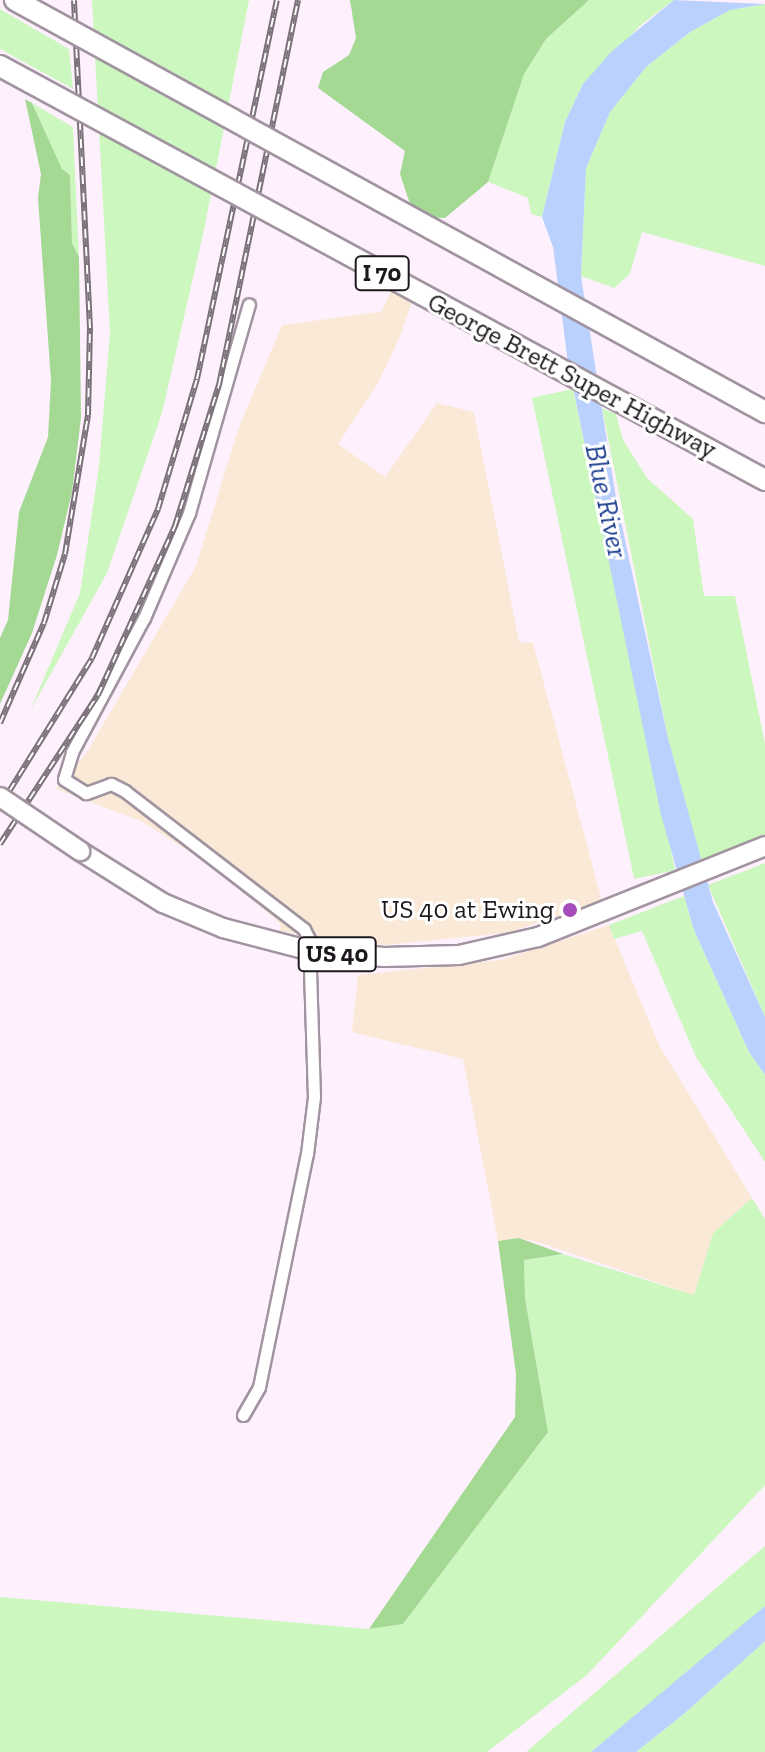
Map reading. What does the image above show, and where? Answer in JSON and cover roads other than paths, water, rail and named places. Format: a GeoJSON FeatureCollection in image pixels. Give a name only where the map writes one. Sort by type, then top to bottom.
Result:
{"type":"FeatureCollection","features":[{"type":"Feature","properties":{"kind":"highway","name":"I 70"},"geometry":{"type":"LineString","coordinates":[[15,0],[765,412]]}},
{"type":"Feature","properties":{"kind":"highway","name":"George Brett Super Highway"},"geometry":{"type":"LineString","coordinates":[[0,66],[765,480]]}},
{"type":"Feature","properties":{"kind":"main road","name":"US 40"},"geometry":{"type":"LineString","coordinates":[[0,797],[80,851],[188,914],[262,941],[311,951],[384,957],[459,955],[538,937],[765,846]]}},
{"type":"Feature","properties":{"kind":"street"},"geometry":{"type":"LineString","coordinates":[[243,1415],[259,1387],[307,1154],[314,1097],[311,951],[304,929],[125,791],[111,784],[86,793],[64,779],[64,768],[144,618],[189,513],[249,304]]}},
{"type":"Feature","properties":{"kind":"water","name":"Blue River"},"geometry":{"type":"Polygon","coordinates":[[[674,0],[765,4],[730,10],[690,32],[646,67],[610,112],[586,168],[581,276],[616,498],[668,738],[713,902],[765,1017],[765,1075],[749,1052],[694,930],[661,815],[568,363],[553,247],[542,217],[565,122],[583,84],[611,52],[674,0]]]}},
{"type":"Feature","properties":{"kind":"water"},"geometry":{"type":"Polygon","coordinates":[[[765,1606],[765,1641],[685,1713],[636,1752],[591,1752],[765,1606]]]}},
{"type":"Feature","properties":{"kind":"railway"},"geometry":{"type":"LineString","coordinates":[[0,723],[44,623],[65,554],[88,415],[90,328],[74,0]]}},
{"type":"Feature","properties":{"kind":"railway"},"geometry":{"type":"LineString","coordinates":[[0,806],[92,658],[158,509],[197,379],[277,0]]}},
{"type":"Feature","properties":{"kind":"railway"},"geometry":{"type":"LineString","coordinates":[[0,844],[98,695],[175,526],[219,385],[298,0]]}},
{"type":"Feature","properties":{"kind":"place","name":"US 40 at Ewing"},"geometry":{"type":"Point","coordinates":[570,910]}}]}
